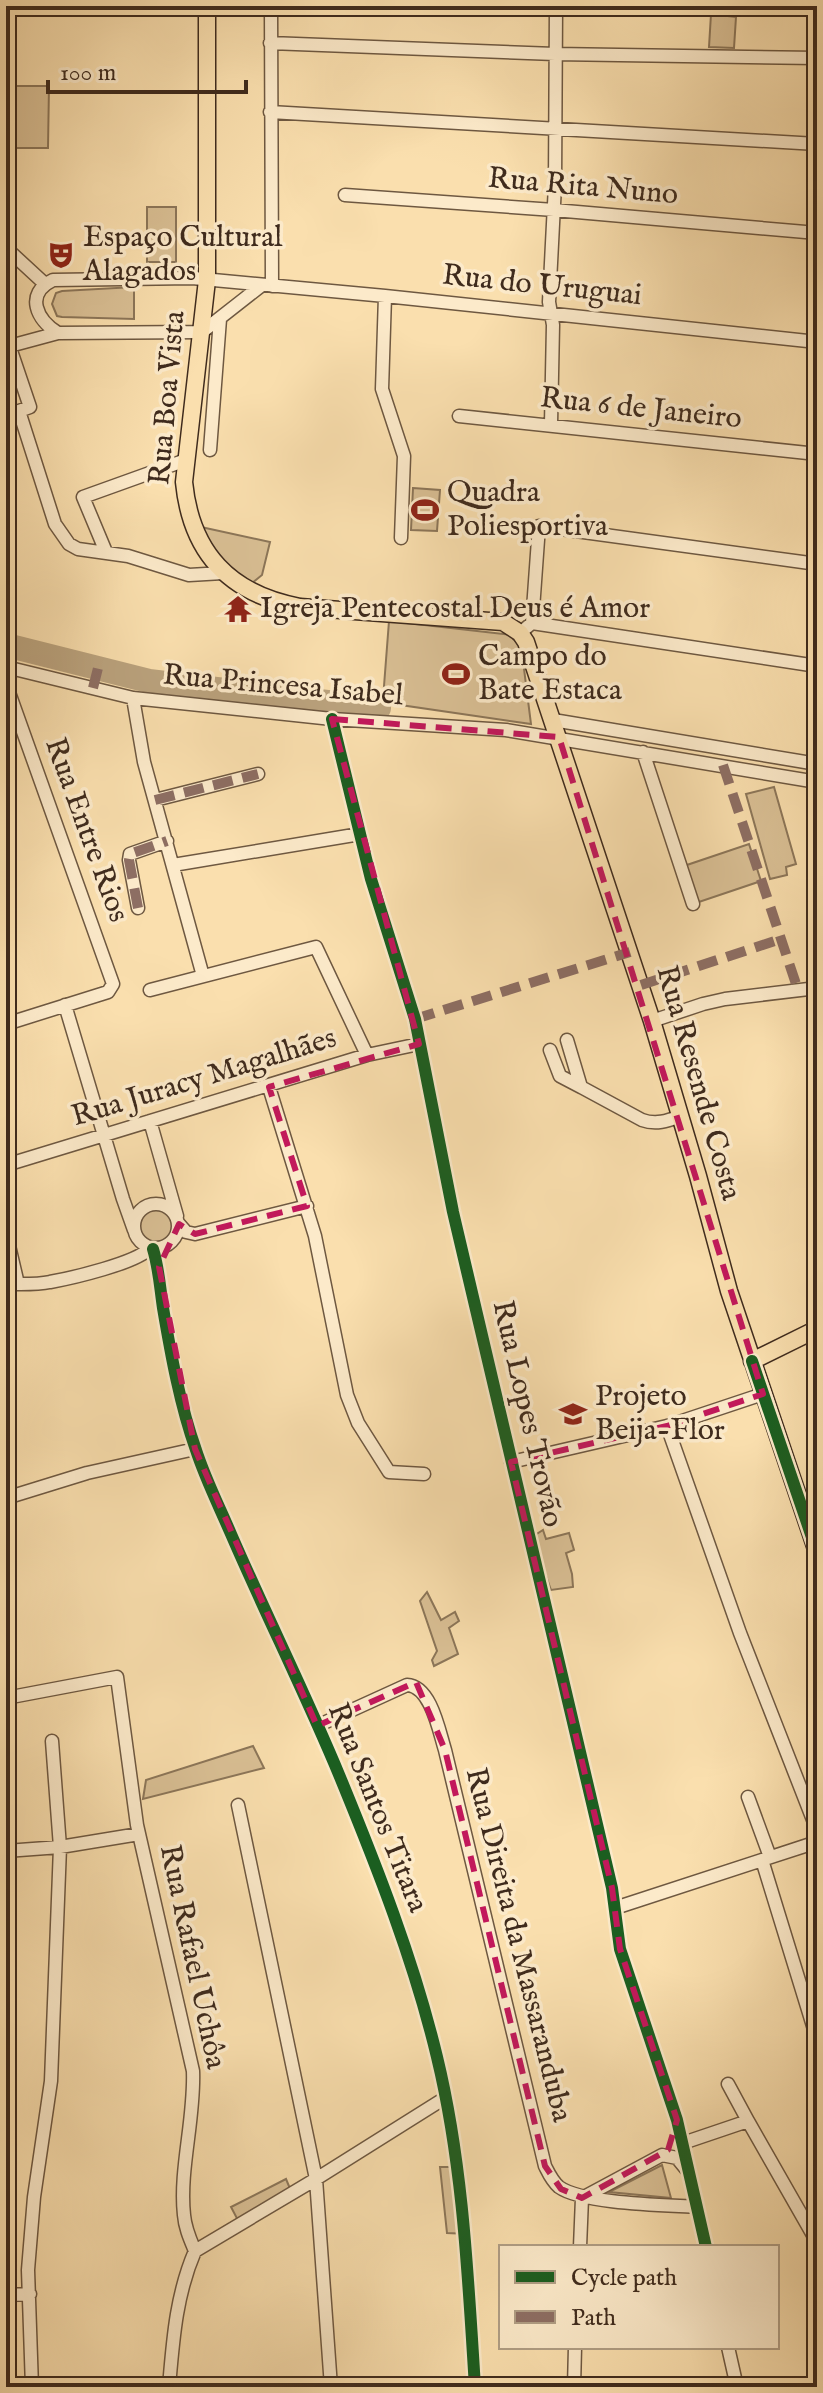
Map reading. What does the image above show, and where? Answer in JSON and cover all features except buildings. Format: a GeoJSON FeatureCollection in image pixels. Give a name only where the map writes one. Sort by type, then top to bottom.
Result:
{"type":"FeatureCollection","features":[{"type":"Feature","properties":{"kind":"main road","name":"Rua Boa Vista"},"geometry":{"type":"LineString","coordinates":[[207,6],[207,280],[186,460],[186,499],[204,547],[223,573],[259,596],[278,603],[503,622],[526,628]]}},
{"type":"Feature","properties":{"kind":"main road","name":"Rua Resende Costa"},"geometry":{"type":"LineString","coordinates":[[526,628],[530,652],[652,1021],[729,1291],[817,1552]]}},
{"type":"Feature","properties":{"kind":"main road"},"geometry":{"type":"LineString","coordinates":[[752,1361],[817,1329]]}},
{"type":"Feature","properties":{"kind":"street"},"geometry":{"type":"LineString","coordinates":[[6,415],[30,407],[7,343],[58,333],[202,332],[267,286],[271,6]]}},
{"type":"Feature","properties":{"kind":"street"},"geometry":{"type":"LineString","coordinates":[[551,424],[553,325],[549,302],[554,210],[556,6]]}},
{"type":"Feature","properties":{"kind":"street"},"geometry":{"type":"LineString","coordinates":[[270,43],[555,54],[817,58]]}},
{"type":"Feature","properties":{"kind":"street"},"geometry":{"type":"LineString","coordinates":[[270,112],[817,144]]}},
{"type":"Feature","properties":{"kind":"street","name":"Rua Rita Nuno"},"geometry":{"type":"LineString","coordinates":[[345,195],[817,233]]}},
{"type":"Feature","properties":{"kind":"street"},"geometry":{"type":"LineString","coordinates":[[6,248],[45,284],[36,303],[38,312],[47,327],[58,333]]}},
{"type":"Feature","properties":{"kind":"street","name":"Rua do Uruguai"},"geometry":{"type":"LineString","coordinates":[[45,284],[62,278],[178,277],[817,342]]}},
{"type":"Feature","properties":{"kind":"street"},"geometry":{"type":"LineString","coordinates":[[385,296],[382,389],[404,456],[401,538]]}},
{"type":"Feature","properties":{"kind":"street","name":"Rua Boa Vista"},"geometry":{"type":"LineString","coordinates":[[210,450],[220,319]]}},
{"type":"Feature","properties":{"kind":"street"},"geometry":{"type":"LineString","coordinates":[[19,411],[55,524],[69,544],[78,549],[106,552],[189,575],[223,573]]}},
{"type":"Feature","properties":{"kind":"street","name":"Rua 6 de Janeiro"},"geometry":{"type":"LineString","coordinates":[[459,416],[817,454]]}},
{"type":"Feature","properties":{"kind":"street"},"geometry":{"type":"LineString","coordinates":[[106,552],[83,497],[186,460]]}},
{"type":"Feature","properties":{"kind":"street"},"geometry":{"type":"LineString","coordinates":[[817,564],[539,526],[526,628],[817,666]]}},
{"type":"Feature","properties":{"kind":"street","name":"Rua Princesa Isabel"},"geometry":{"type":"LineString","coordinates":[[6,667],[133,698],[332,719],[506,730],[817,782]]}},
{"type":"Feature","properties":{"kind":"street","name":"Rua Entre Rios"},"geometry":{"type":"LineString","coordinates":[[6,684],[112,978],[113,984],[108,992],[65,1005]]}},
{"type":"Feature","properties":{"kind":"street"},"geometry":{"type":"LineString","coordinates":[[133,698],[144,762],[203,976]]}},
{"type":"Feature","properties":{"kind":"street","name":"Rua Lopes Trovão"},"geometry":{"type":"LineString","coordinates":[[332,719],[371,879],[415,1019],[453,1212],[609,1874],[620,1949],[677,2120],[706,2245]]}},
{"type":"Feature","properties":{"kind":"street"},"geometry":{"type":"LineString","coordinates":[[553,720],[817,764]]}},
{"type":"Feature","properties":{"kind":"street"},"geometry":{"type":"LineString","coordinates":[[643,752],[693,904]]}},
{"type":"Feature","properties":{"kind":"street"},"geometry":{"type":"LineString","coordinates":[[155,800],[258,774]]}},
{"type":"Feature","properties":{"kind":"street"},"geometry":{"type":"LineString","coordinates":[[173,865],[360,834]]}},
{"type":"Feature","properties":{"kind":"street"},"geometry":{"type":"LineString","coordinates":[[138,908],[130,854],[167,841]]}},
{"type":"Feature","properties":{"kind":"street"},"geometry":{"type":"LineString","coordinates":[[150,990],[316,947],[367,1055]]}},
{"type":"Feature","properties":{"kind":"street"},"geometry":{"type":"LineString","coordinates":[[652,1021],[725,999],[815,988],[817,1001]]}},
{"type":"Feature","properties":{"kind":"street"},"geometry":{"type":"LineString","coordinates":[[6,1024],[65,1005],[134,1230],[141,1242],[156,1248]]}},
{"type":"Feature","properties":{"kind":"street"},"geometry":{"type":"LineString","coordinates":[[567,1040],[581,1087]]}},
{"type":"Feature","properties":{"kind":"street","name":"Rua Juracy Magalhães"},"geometry":{"type":"LineString","coordinates":[[6,1165],[367,1055],[419,1044]]}},
{"type":"Feature","properties":{"kind":"street"},"geometry":{"type":"LineString","coordinates":[[550,1050],[560,1076],[651,1123],[681,1116]]}},
{"type":"Feature","properties":{"kind":"street"},"geometry":{"type":"LineString","coordinates":[[269,1087],[307,1206],[344,1379],[358,1423],[389,1472],[424,1474]]}},
{"type":"Feature","properties":{"kind":"street"},"geometry":{"type":"LineString","coordinates":[[6,1233],[12,1284],[67,1278],[139,1257],[176,1238],[181,1225],[150,1121]]}},
{"type":"Feature","properties":{"kind":"street"},"geometry":{"type":"LineString","coordinates":[[134,1230],[138,1214],[151,1204],[167,1207],[181,1225],[195,1234],[307,1206]]}},
{"type":"Feature","properties":{"kind":"street","name":"Rua Santos Titara"},"geometry":{"type":"LineString","coordinates":[[156,1248],[163,1306],[195,1449],[243,1578],[341,1779],[426,2012],[445,2098],[467,2261],[475,2387]]}},
{"type":"Feature","properties":{"kind":"street"},"geometry":{"type":"LineString","coordinates":[[511,1462],[667,1426],[763,1394]]}},
{"type":"Feature","properties":{"kind":"street"},"geometry":{"type":"LineString","coordinates":[[667,1426],[740,1633],[817,1830]]}},
{"type":"Feature","properties":{"kind":"street"},"geometry":{"type":"LineString","coordinates":[[6,1498],[87,1473],[195,1449]]}},
{"type":"Feature","properties":{"kind":"street","name":"Rua Rafael Uchôa"},"geometry":{"type":"LineString","coordinates":[[6,1698],[117,1677],[139,1834],[193,2071],[194,2094],[183,2199],[184,2218],[195,2251]]}},
{"type":"Feature","properties":{"kind":"street","name":"Rua Direita da Massaranduba"},"geometry":{"type":"LineString","coordinates":[[317,1726],[407,1685],[420,1689],[428,1701],[445,1750],[545,2166],[561,2189],[582,2198]]}},
{"type":"Feature","properties":{"kind":"street"},"geometry":{"type":"LineString","coordinates":[[32,2387],[28,2270],[34,2197],[51,2081],[60,1847],[52,1741]]}},
{"type":"Feature","properties":{"kind":"street"},"geometry":{"type":"LineString","coordinates":[[748,1797],[817,2039]]}},
{"type":"Feature","properties":{"kind":"street"},"geometry":{"type":"LineString","coordinates":[[238,1805],[316,2179],[331,2387]]}},
{"type":"Feature","properties":{"kind":"street"},"geometry":{"type":"LineString","coordinates":[[6,1851],[60,1847],[139,1834]]}},
{"type":"Feature","properties":{"kind":"street"},"geometry":{"type":"LineString","coordinates":[[615,1908],[817,1842]]}},
{"type":"Feature","properties":{"kind":"street"},"geometry":{"type":"LineString","coordinates":[[728,2084],[817,2242]]}},
{"type":"Feature","properties":{"kind":"street"},"geometry":{"type":"LineString","coordinates":[[169,2387],[179,2299],[195,2251],[445,2098]]}},
{"type":"Feature","properties":{"kind":"street"},"geometry":{"type":"LineString","coordinates":[[582,2198],[662,2155],[674,2143],[677,2120]]}},
{"type":"Feature","properties":{"kind":"street"},"geometry":{"type":"LineString","coordinates":[[683,2143],[748,2121]]}},
{"type":"Feature","properties":{"kind":"street"},"geometry":{"type":"LineString","coordinates":[[662,2155],[677,2158],[690,2176]]}},
{"type":"Feature","properties":{"kind":"street"},"geometry":{"type":"LineString","coordinates":[[582,2198],[697,2207]]}},
{"type":"Feature","properties":{"kind":"street"},"geometry":{"type":"LineString","coordinates":[[580,2245],[582,2198]]}},
{"type":"Feature","properties":{"kind":"street"},"geometry":{"type":"LineString","coordinates":[[6,2295],[30,2294]]}},
{"type":"Feature","properties":{"kind":"street"},"geometry":{"type":"LineString","coordinates":[[574,2387],[575,2349]]}},
{"type":"Feature","properties":{"kind":"street"},"geometry":{"type":"LineString","coordinates":[[728,2349],[737,2387]]}},
{"type":"Feature","properties":{"kind":"highlighted area"},"geometry":{"type":"Polygon","coordinates":[[[332,719],[559,737],[763,1394],[667,1426],[511,1462],[612,1888],[620,1949],[677,2120],[668,2150],[582,2198],[561,2189],[545,2166],[445,1750],[416,1682],[317,1726],[195,1449],[159,1267],[179,1224],[195,1234],[307,1206],[269,1087],[419,1044],[332,719]]]}},
{"type":"Feature","properties":{"kind":"shaded area"},"geometry":{"type":"Polygon","coordinates":[[[711,14],[736,17],[734,48],[709,47],[711,14]]]}},
{"type":"Feature","properties":{"kind":"shaded area"},"geometry":{"type":"Polygon","coordinates":[[[16,86],[49,86],[48,148],[14,148],[16,86]]]}},
{"type":"Feature","properties":{"kind":"shaded area"},"geometry":{"type":"Polygon","coordinates":[[[147,207],[176,207],[176,262],[147,262],[147,207]]]}},
{"type":"Feature","properties":{"kind":"shaded area"},"geometry":{"type":"Polygon","coordinates":[[[134,287],[134,319],[62,317],[57,316],[52,304],[56,293],[62,291],[134,287]]]}},
{"type":"Feature","properties":{"kind":"shaded area","name":"Quadra Poliesportiva"},"geometry":{"type":"Polygon","coordinates":[[[413,488],[440,490],[437,531],[411,530],[413,488]]]}},
{"type":"Feature","properties":{"kind":"shaded area"},"geometry":{"type":"Polygon","coordinates":[[[201,527],[270,542],[262,575],[251,584],[218,559],[201,527]]]}},
{"type":"Feature","properties":{"kind":"shaded area","name":"Campo do Bate Estaca"},"geometry":{"type":"Polygon","coordinates":[[[389,621],[513,635],[513,639],[521,645],[531,724],[387,703],[383,699],[389,621]]]}},
{"type":"Feature","properties":{"kind":"shaded area"},"geometry":{"type":"Polygon","coordinates":[[[774,787],[796,864],[786,867],[787,875],[770,879],[746,794],[774,787]]]}},
{"type":"Feature","properties":{"kind":"shaded area"},"geometry":{"type":"Polygon","coordinates":[[[749,844],[761,881],[693,904],[681,867],[749,844]]]}},
{"type":"Feature","properties":{"kind":"shaded area"},"geometry":{"type":"Polygon","coordinates":[[[156,1210],[167,1215],[172,1226],[167,1237],[156,1242],[145,1237],[140,1226],[145,1215],[156,1210]]]}},
{"type":"Feature","properties":{"kind":"shaded area"},"geometry":{"type":"Polygon","coordinates":[[[543,1530],[546,1539],[569,1533],[574,1550],[566,1553],[573,1587],[551,1590],[532,1537],[543,1530]]]}},
{"type":"Feature","properties":{"kind":"shaded area"},"geometry":{"type":"Polygon","coordinates":[[[427,1592],[441,1620],[455,1612],[459,1621],[449,1628],[458,1654],[434,1666],[432,1660],[437,1651],[420,1601],[427,1592]]]}},
{"type":"Feature","properties":{"kind":"shaded area"},"geometry":{"type":"Polygon","coordinates":[[[253,1746],[264,1768],[143,1799],[146,1780],[253,1746]]]}},
{"type":"Feature","properties":{"kind":"shaded area"},"geometry":{"type":"Polygon","coordinates":[[[662,2165],[671,2198],[609,2192],[662,2165]]]}},
{"type":"Feature","properties":{"kind":"shaded area"},"geometry":{"type":"Polygon","coordinates":[[[440,2167],[462,2167],[468,2234],[447,2233],[440,2167]]]}},
{"type":"Feature","properties":{"kind":"shaded area"},"geometry":{"type":"Polygon","coordinates":[[[286,2179],[291,2191],[242,2228],[231,2207],[286,2179]]]}},
{"type":"Feature","properties":{"kind":"waterway"},"geometry":{"type":"LineString","coordinates":[[6,645],[149,681],[379,708]]}},
{"type":"Feature","properties":{"kind":"marked path"},"geometry":{"type":"LineString","coordinates":[[93,688],[100,660]]}},
{"type":"Feature","properties":{"kind":"marked path"},"geometry":{"type":"LineString","coordinates":[[723,765],[798,990]]}},
{"type":"Feature","properties":{"kind":"marked path"},"geometry":{"type":"LineString","coordinates":[[155,800],[258,774]]}},
{"type":"Feature","properties":{"kind":"marked path"},"geometry":{"type":"LineString","coordinates":[[138,908],[130,854],[167,841]]}},
{"type":"Feature","properties":{"kind":"marked path"},"geometry":{"type":"LineString","coordinates":[[641,985],[781,939]]}},
{"type":"Feature","properties":{"kind":"marked path"},"geometry":{"type":"LineString","coordinates":[[415,1019],[630,952]]}},
{"type":"Feature","properties":{"kind":"cycle path"},"geometry":{"type":"LineString","coordinates":[[332,719],[371,879],[415,1019],[453,1212],[612,1888],[620,1949],[677,2120],[706,2245]]}},
{"type":"Feature","properties":{"kind":"cycle path"},"geometry":{"type":"LineString","coordinates":[[153,1249],[176,1380],[200,1460],[354,1811],[394,1915],[428,2021],[446,2097],[459,2179],[475,2387]]}},
{"type":"Feature","properties":{"kind":"cycle path"},"geometry":{"type":"LineString","coordinates":[[752,1361],[817,1552]]}},
{"type":"Feature","properties":{"kind":"place","name":"Espaço Cultural Alagados"},"geometry":{"type":"Point","coordinates":[61,255]}},
{"type":"Feature","properties":{"kind":"place","name":"Quadra Poliesportiva"},"geometry":{"type":"Point","coordinates":[425,510]}},
{"type":"Feature","properties":{"kind":"place","name":"Igreja Pentecostal Deus é Amor"},"geometry":{"type":"Point","coordinates":[238,609]}},
{"type":"Feature","properties":{"kind":"place","name":"Campo do Bate Estaca"},"geometry":{"type":"Point","coordinates":[456,674]}},
{"type":"Feature","properties":{"kind":"place","name":"Projeto Beija-Flor"},"geometry":{"type":"Point","coordinates":[573,1414]}}]}
